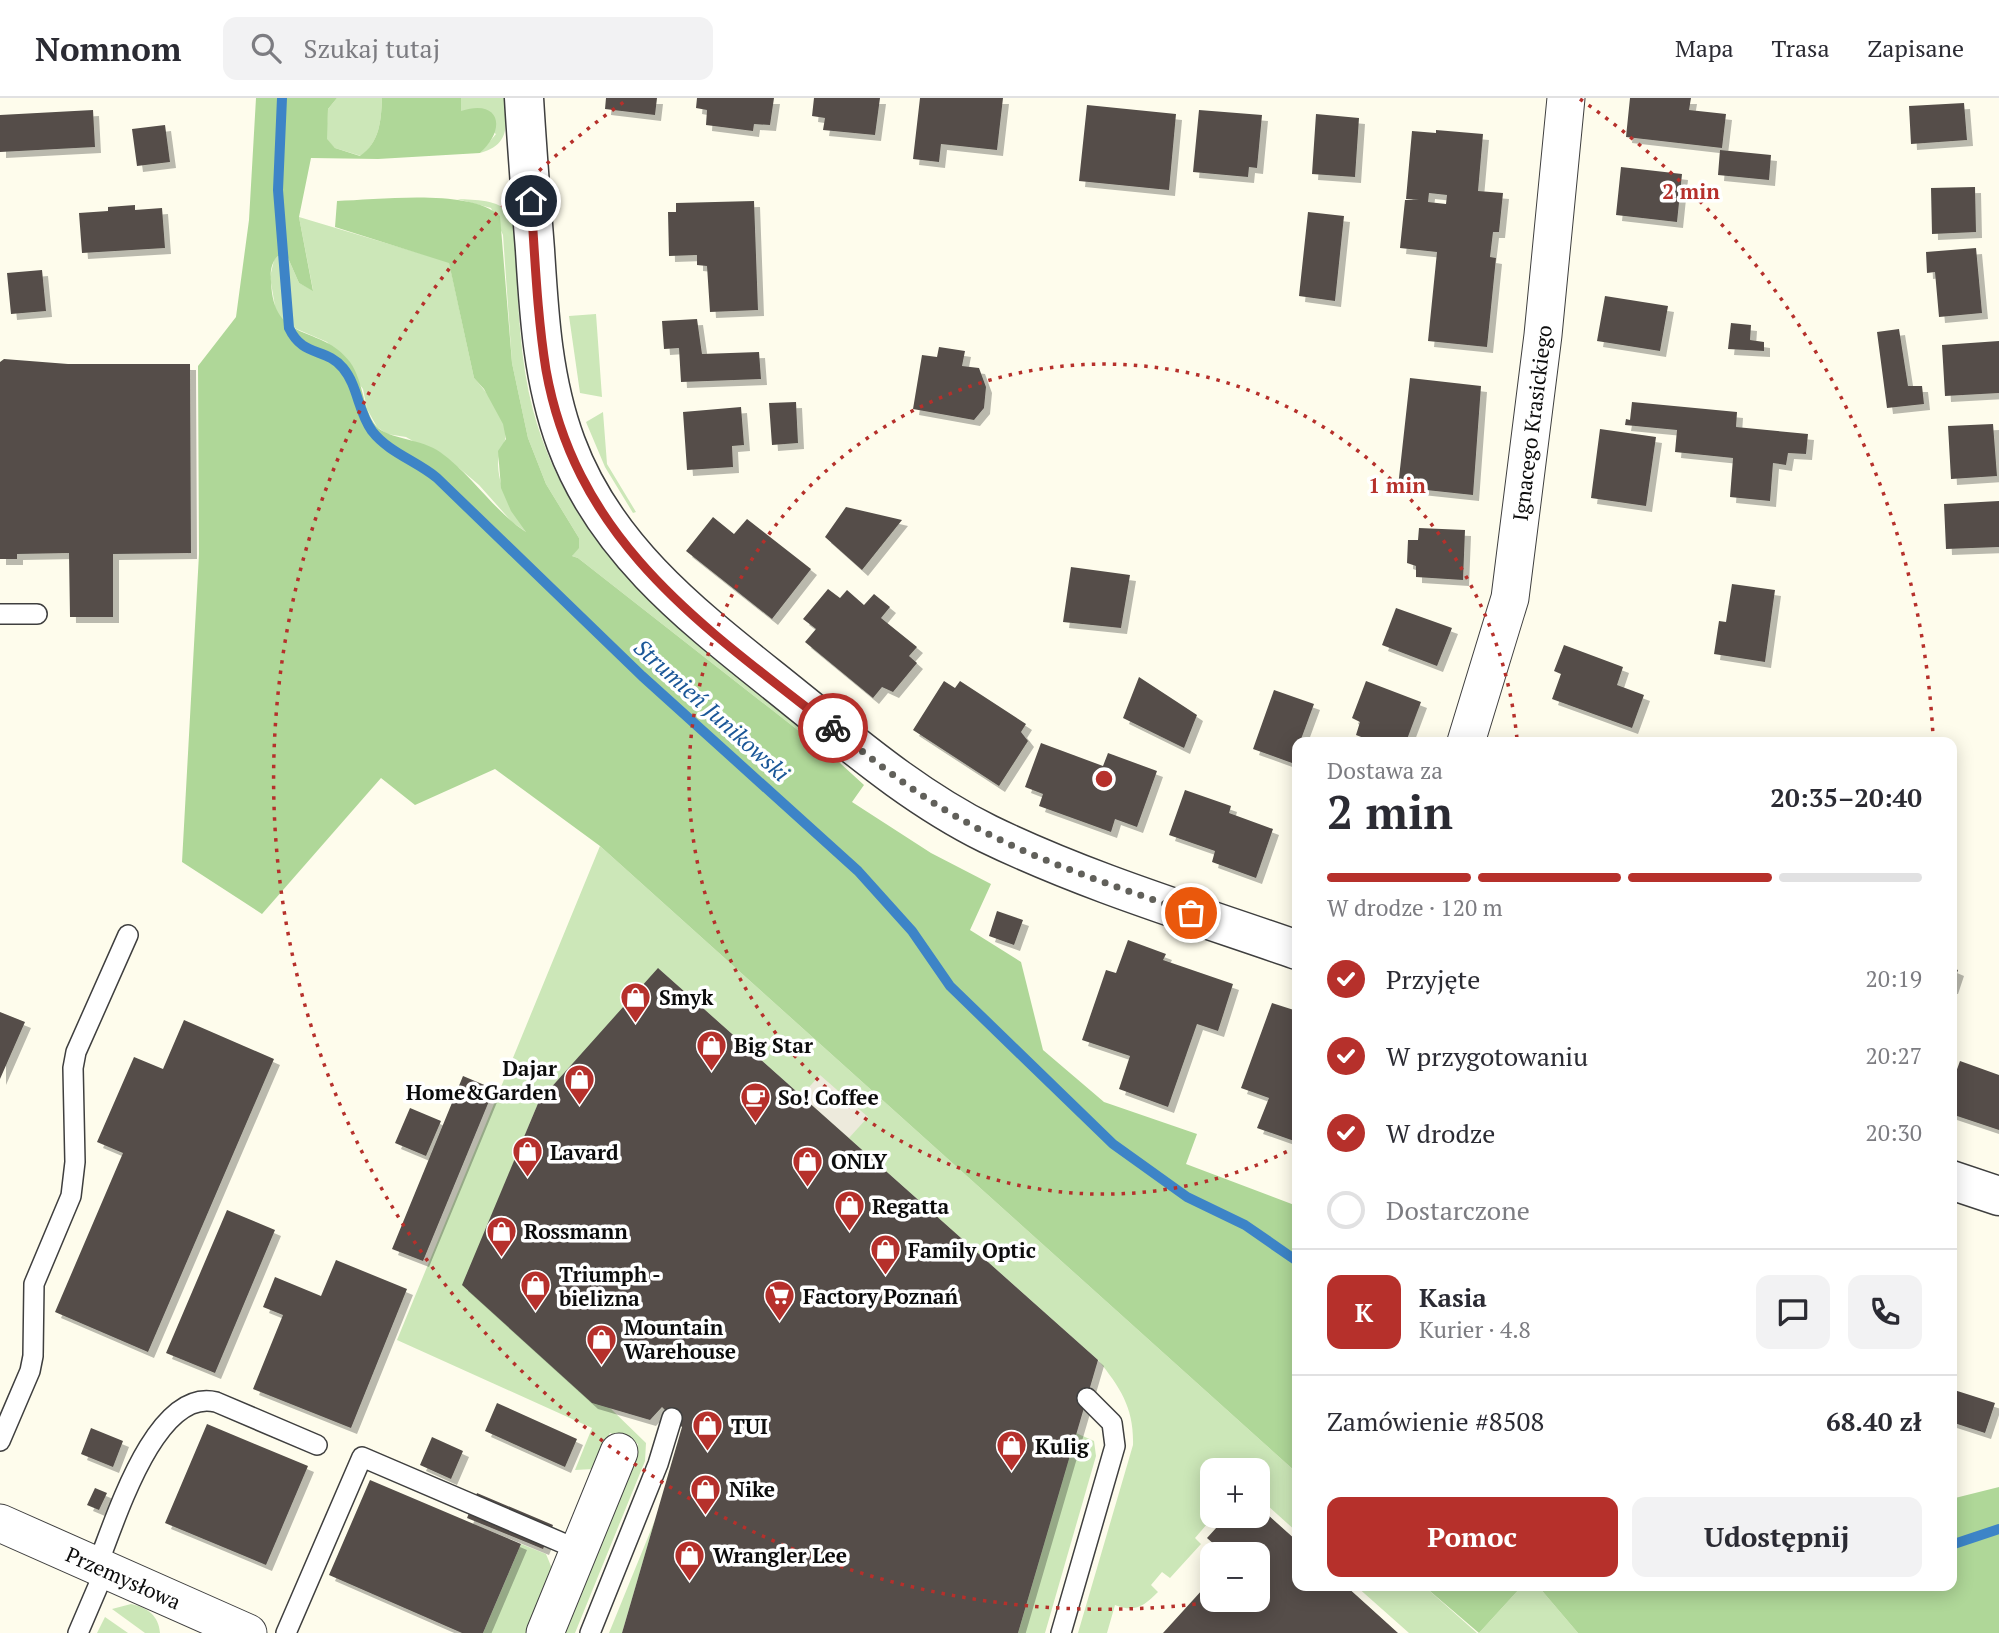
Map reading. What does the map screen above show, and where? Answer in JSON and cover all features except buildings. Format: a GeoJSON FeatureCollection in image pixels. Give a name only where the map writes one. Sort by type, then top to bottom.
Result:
{"type":"FeatureCollection","features":[{"type":"Feature","properties":{"kind":"street"},"geometry":{"type":"LineString","coordinates":[[524,98],[539,305],[551,393],[566,442],[583,484],[605,520],[633,556],[691,612],[824,721],[906,784],[960,819],[1041,858],[1292,948]]}},
{"type":"Feature","properties":{"kind":"street","name":"Ignacego Krasickiego"},"geometry":{"type":"LineString","coordinates":[[1468,737],[1510,598],[1543,335],[1566,98]]}},
{"type":"Feature","properties":{"kind":"street"},"geometry":{"type":"LineString","coordinates":[[1957,1182],[1999,1196]]}},
{"type":"Feature","properties":{"kind":"street"},"geometry":{"type":"LineString","coordinates":[[545,1633],[619,1452]]}},
{"type":"Feature","properties":{"kind":"street","name":"Przemysłowa"},"geometry":{"type":"LineString","coordinates":[[0,1522],[248,1633]]}},
{"type":"Feature","properties":{"kind":"lane"},"geometry":{"type":"LineString","coordinates":[[0,614],[37,614]]}},
{"type":"Feature","properties":{"kind":"lane"},"geometry":{"type":"LineString","coordinates":[[0,1441],[32,1363],[34,1284],[71,1196],[75,1162],[73,1068],[76,1052],[128,935]]}},
{"type":"Feature","properties":{"kind":"lane"},"geometry":{"type":"LineString","coordinates":[[1061,1633],[1115,1446],[1112,1423],[1087,1398]]}},
{"type":"Feature","properties":{"kind":"lane"},"geometry":{"type":"LineString","coordinates":[[78,1633],[150,1445],[169,1419],[191,1401],[203,1399],[216,1402],[317,1445]]}},
{"type":"Feature","properties":{"kind":"lane"},"geometry":{"type":"LineString","coordinates":[[590,1633],[658,1464],[672,1418]]}},
{"type":"Feature","properties":{"kind":"lane"},"geometry":{"type":"LineString","coordinates":[[286,1633],[362,1457],[579,1550]]}},
{"type":"Feature","properties":{"kind":"green space"},"geometry":{"type":"Polygon","coordinates":[[[256,98],[337,98],[328,109],[327,139],[335,148],[360,156],[375,138],[380,123],[382,98],[461,98],[461,111],[474,108],[491,112],[495,118],[494,134],[480,153],[378,159],[311,158],[299,217],[313,291],[299,283],[288,258],[278,256],[272,264],[271,278],[274,302],[280,316],[289,325],[326,342],[350,362],[376,426],[388,434],[424,444],[440,452],[526,532],[511,511],[501,488],[498,451],[506,439],[503,424],[484,389],[474,378],[449,263],[335,227],[337,201],[446,199],[486,207],[500,216],[512,363],[528,438],[546,484],[579,538],[579,548],[572,556],[841,764],[864,785],[852,802],[931,853],[991,884],[970,930],[1021,962],[1043,1050],[1104,1102],[1197,1134],[1186,1164],[1292,1204],[1292,1469],[600,846],[495,769],[415,805],[381,778],[262,914],[182,862],[199,554],[198,366],[236,317],[249,220],[256,98]]]}},
{"type":"Feature","properties":{"kind":"green space"},"geometry":{"type":"Polygon","coordinates":[[[337,98],[382,98],[376,137],[361,156],[335,148],[326,139],[328,109],[337,98]]]}},
{"type":"Feature","properties":{"kind":"green space"},"geometry":{"type":"Polygon","coordinates":[[[461,98],[505,98],[506,125],[497,145],[480,153],[496,134],[460,111],[461,98]]]}},
{"type":"Feature","properties":{"kind":"green space"},"geometry":{"type":"Polygon","coordinates":[[[457,199],[497,204],[510,213],[514,220],[519,316],[533,410],[553,467],[581,517],[616,564],[656,606],[699,646],[838,756],[841,764],[572,556],[579,538],[546,484],[528,438],[512,363],[503,235],[491,208],[457,199]]]}},
{"type":"Feature","properties":{"kind":"green space"},"geometry":{"type":"Polygon","coordinates":[[[299,217],[449,262],[474,378],[501,415],[506,432],[498,461],[501,484],[513,510],[529,534],[512,522],[479,485],[459,468],[406,437],[387,434],[377,427],[367,409],[363,389],[327,342],[285,324],[276,312],[270,277],[274,260],[278,256],[288,258],[299,283],[313,290],[299,217]]]}},
{"type":"Feature","properties":{"kind":"green space"},"geometry":{"type":"Polygon","coordinates":[[[596,314],[602,397],[580,393],[569,316],[596,314]]]}},
{"type":"Feature","properties":{"kind":"green space"},"geometry":{"type":"Polygon","coordinates":[[[603,412],[607,464],[636,512],[633,513],[605,467],[586,422],[603,412]]]}},
{"type":"Feature","properties":{"kind":"green space"},"geometry":{"type":"Polygon","coordinates":[[[600,846],[1292,1469],[1292,1528],[1270,1508],[1270,1458],[1200,1458],[1200,1528],[1204,1528],[1195,1538],[1200,1545],[1170,1578],[1162,1572],[1151,1585],[1158,1592],[1148,1601],[1134,1608],[1115,1605],[1107,1633],[1078,1633],[1133,1445],[1128,1410],[1113,1380],[1098,1360],[659,969],[539,1101],[463,1285],[610,1408],[646,1443],[645,1461],[575,1633],[562,1633],[638,1444],[610,1433],[593,1469],[575,1470],[592,1428],[397,1340],[600,846]]]}},
{"type":"Feature","properties":{"kind":"green space"},"geometry":{"type":"Polygon","coordinates":[[[1076,1433],[1094,1441],[1096,1456],[1045,1633],[1018,1633],[1076,1433]]]}},
{"type":"Feature","properties":{"kind":"green space"},"geometry":{"type":"Polygon","coordinates":[[[1999,1487],[1999,1633],[1578,1633],[1542,1591],[1957,1591],[1957,1498],[1999,1487]]]}},
{"type":"Feature","properties":{"kind":"green space"},"geometry":{"type":"Polygon","coordinates":[[[655,1520],[622,1633],[609,1633],[655,1520]]]}},
{"type":"Feature","properties":{"kind":"green space"},"geometry":{"type":"Polygon","coordinates":[[[521,1544],[546,1554],[553,1571],[527,1633],[483,1633],[521,1544]]]}},
{"type":"Feature","properties":{"kind":"green space"},"geometry":{"type":"Polygon","coordinates":[[[1362,1591],[1430,1591],[1477,1633],[1409,1633],[1362,1591]]]}},
{"type":"Feature","properties":{"kind":"green space"},"geometry":{"type":"Polygon","coordinates":[[[1430,1591],[1517,1591],[1479,1633],[1430,1591]]]}},
{"type":"Feature","properties":{"kind":"green space"},"geometry":{"type":"Polygon","coordinates":[[[1517,1591],[1542,1591],[1578,1633],[1479,1633],[1517,1591]]]}},
{"type":"Feature","properties":{"kind":"green space"},"geometry":{"type":"Polygon","coordinates":[[[131,1604],[151,1613],[160,1633],[145,1633],[112,1609],[131,1604]]]}},
{"type":"Feature","properties":{"kind":"green space"},"geometry":{"type":"Polygon","coordinates":[[[105,1617],[128,1633],[97,1633],[105,1617]]]}},
{"type":"Feature","properties":{"kind":"shaded area"},"geometry":{"type":"Polygon","coordinates":[[[820,1075],[868,1117],[849,1138],[801,1096],[820,1075]]]}},
{"type":"Feature","properties":{"kind":"waterway","name":"Strumień Junikowski"},"geometry":{"type":"LineString","coordinates":[[282,98],[278,190],[289,328],[301,344],[329,357],[343,368],[372,431],[395,451],[437,478],[642,676],[858,871],[912,931],[950,986],[1113,1144],[1187,1197],[1245,1225],[1292,1258]]}},
{"type":"Feature","properties":{"kind":"waterway","name":"Strumień Junikowski"},"geometry":{"type":"LineString","coordinates":[[1957,1543],[1999,1529]]}},
{"type":"Feature","properties":{"kind":"way so far"},"geometry":{"type":"LineString","coordinates":[[833,728],[886,770],[960,819],[1041,858],[1191,913]]}},
{"type":"Feature","properties":{"kind":"place","name":"Smyk"},"geometry":{"type":"Point","coordinates":[636,1024]}},
{"type":"Feature","properties":{"kind":"place","name":"Big Star"},"geometry":{"type":"Point","coordinates":[711,1072]}},
{"type":"Feature","properties":{"kind":"place","name":"Dajar Home&Garden"},"geometry":{"type":"Point","coordinates":[580,1107]}},
{"type":"Feature","properties":{"kind":"place","name":"So! Coffee"},"geometry":{"type":"Point","coordinates":[755,1124]}},
{"type":"Feature","properties":{"kind":"place","name":"Lavard"},"geometry":{"type":"Point","coordinates":[527,1179]}},
{"type":"Feature","properties":{"kind":"place","name":"ONLY"},"geometry":{"type":"Point","coordinates":[808,1188]}},
{"type":"Feature","properties":{"kind":"place","name":"Regatta"},"geometry":{"type":"Point","coordinates":[849,1233]}},
{"type":"Feature","properties":{"kind":"place","name":"Rossmann"},"geometry":{"type":"Point","coordinates":[501,1258]}},
{"type":"Feature","properties":{"kind":"place","name":"Family Optic"},"geometry":{"type":"Point","coordinates":[885,1277]}},
{"type":"Feature","properties":{"kind":"place","name":"Triumph - bielizna"},"geometry":{"type":"Point","coordinates":[536,1313]}},
{"type":"Feature","properties":{"kind":"place","name":"Factory Poznań"},"geometry":{"type":"Point","coordinates":[780,1323]}},
{"type":"Feature","properties":{"kind":"place","name":"Mountain Warehouse"},"geometry":{"type":"Point","coordinates":[601,1366]}},
{"type":"Feature","properties":{"kind":"place","name":"TUI"},"geometry":{"type":"Point","coordinates":[708,1453]}},
{"type":"Feature","properties":{"kind":"place","name":"Kulig"},"geometry":{"type":"Point","coordinates":[1012,1473]}},
{"type":"Feature","properties":{"kind":"place","name":"Nike"},"geometry":{"type":"Point","coordinates":[706,1516]}},
{"type":"Feature","properties":{"kind":"place","name":"Wrangler Lee"},"geometry":{"type":"Point","coordinates":[690,1582]}},
{"type":"Feature","properties":{"kind":"route"},"geometry":{"type":"LineString","coordinates":[[531,201],[546,370],[566,442],[583,484],[619,539],[652,576],[699,619],[833,728]]}}]}
